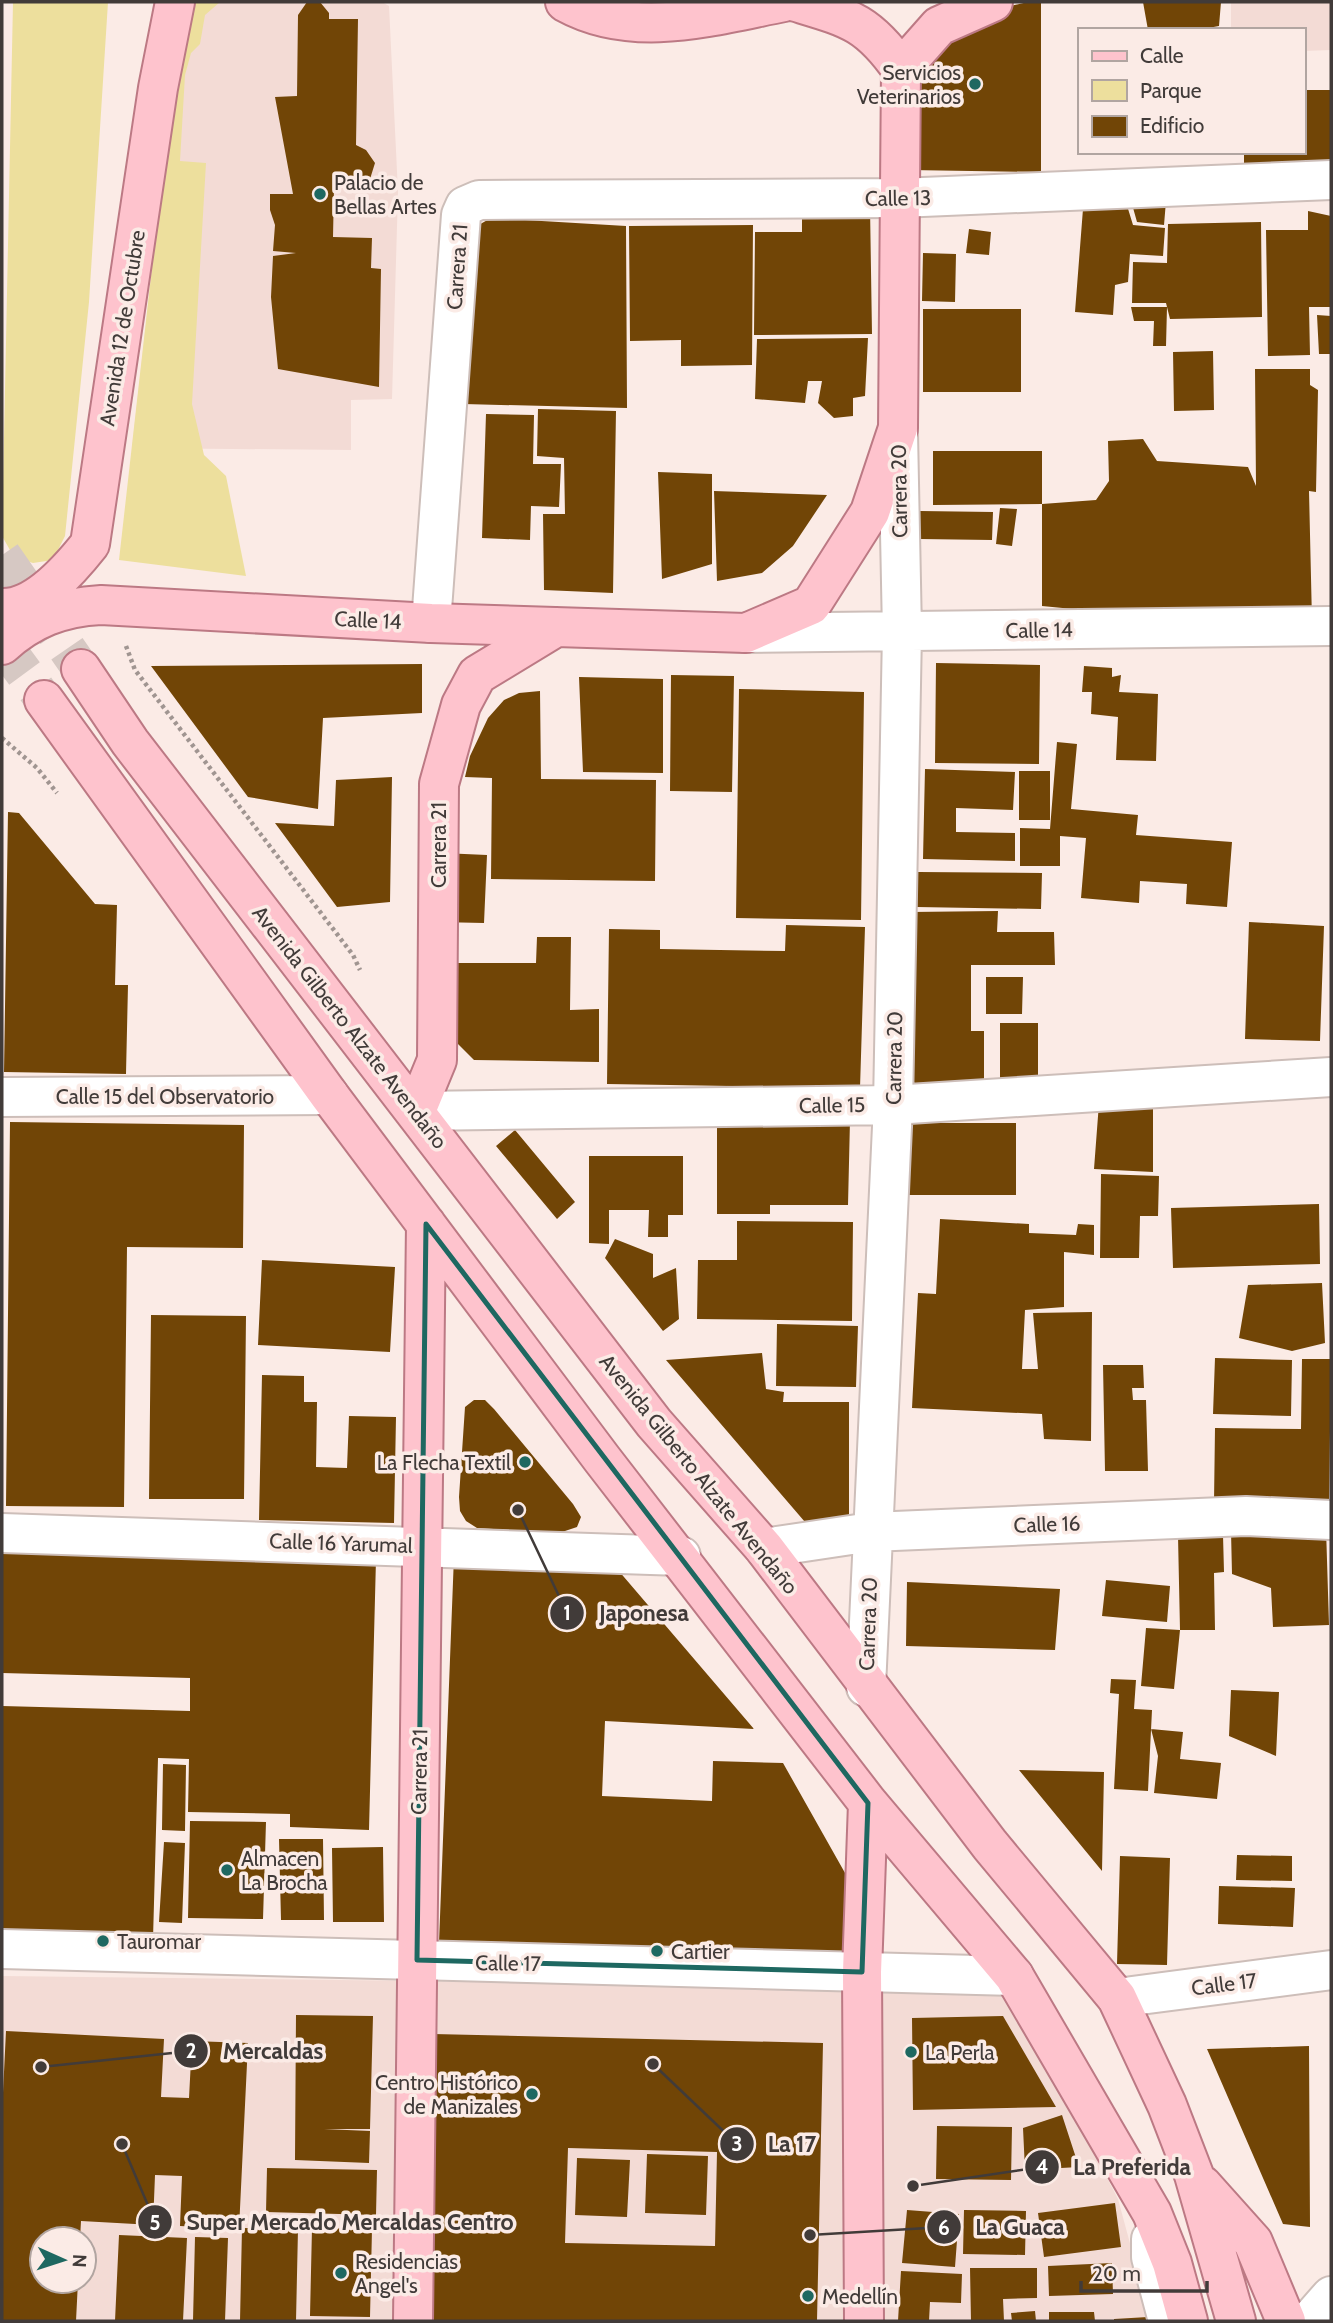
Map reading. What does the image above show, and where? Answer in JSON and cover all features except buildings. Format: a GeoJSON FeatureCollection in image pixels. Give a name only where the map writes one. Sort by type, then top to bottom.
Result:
{"type":"FeatureCollection","features":[{"type":"Feature","properties":{"kind":"main road","name":"Avenida 12 de Octubre"},"geometry":{"type":"LineString","coordinates":[[2,608],[34,597],[64,577],[90,544],[158,88],[175,2]]}},
{"type":"Feature","properties":{"kind":"main road"},"geometry":{"type":"LineString","coordinates":[[565,2],[634,24],[697,19],[784,2]]}},
{"type":"Feature","properties":{"kind":"main road"},"geometry":{"type":"LineString","coordinates":[[796,2],[859,24],[875,35],[901,69],[939,26],[993,2]]}},
{"type":"Feature","properties":{"kind":"main road","name":"Carrera 20"},"geometry":{"type":"LineString","coordinates":[[834,574],[870,512],[898,428],[901,69]]}},
{"type":"Feature","properties":{"kind":"main road"},"geometry":{"type":"LineString","coordinates":[[90,544],[92,577],[106,606]]}},
{"type":"Feature","properties":{"kind":"main road","name":"Calle 14"},"geometry":{"type":"LineString","coordinates":[[2,645],[46,615],[75,606],[431,623],[746,633],[811,605],[834,574]]}},
{"type":"Feature","properties":{"kind":"main road","name":"Carrera 21"},"geometry":{"type":"LineString","coordinates":[[416,1111],[437,1060],[439,784],[458,717],[477,675],[556,627]]}},
{"type":"Feature","properties":{"kind":"main road","name":"Avenida Gilberto Alzate Avendaño"},"geometry":{"type":"LineString","coordinates":[[80,669],[130,742],[654,1423],[764,1548],[866,1687],[990,1845],[1116,1998],[1167,2105],[1194,2175],[1236,2321]]}},
{"type":"Feature","properties":{"kind":"main road"},"geometry":{"type":"LineString","coordinates":[[44,700],[329,1095],[602,1459],[681,1556],[868,1803],[1014,1976],[1152,2213],[1172,2263],[1188,2321]]}},
{"type":"Feature","properties":{"kind":"main road","name":"Carrera 21"},"geometry":{"type":"LineString","coordinates":[[413,2321],[426,1224]]}},
{"type":"Feature","properties":{"kind":"main road"},"geometry":{"type":"LineString","coordinates":[[864,2321],[862,1972],[868,1803]]}},
{"type":"Feature","properties":{"kind":"main road"},"geometry":{"type":"LineString","coordinates":[[1194,2175],[1252,2242],[1286,2321]]}},
{"type":"Feature","properties":{"kind":"street","name":"Calle 13"},"geometry":{"type":"LineString","coordinates":[[465,206],[478,200],[899,198],[1331,180]]}},
{"type":"Feature","properties":{"kind":"street","name":"Carrera 21"},"geometry":{"type":"LineString","coordinates":[[431,623],[461,215],[465,206]]}},
{"type":"Feature","properties":{"kind":"street","name":"Carrera 20"},"geometry":{"type":"LineString","coordinates":[[866,1687],[871,1532],[893,1105],[902,632],[898,428]]}},
{"type":"Feature","properties":{"kind":"street","name":"Calle 14"},"geometry":{"type":"LineString","coordinates":[[746,633],[1331,626]]}},
{"type":"Feature","properties":{"kind":"street","name":"Calle 15"},"geometry":{"type":"LineString","coordinates":[[416,1111],[893,1105],[1331,1077]]}},
{"type":"Feature","properties":{"kind":"street","name":"Calle 15 del Observatorio"},"geometry":{"type":"LineString","coordinates":[[2,1097],[329,1095]]}},
{"type":"Feature","properties":{"kind":"street","name":"Calle 16"},"geometry":{"type":"LineString","coordinates":[[764,1548],[871,1532],[1246,1516],[1331,1520]]}},
{"type":"Feature","properties":{"kind":"street","name":"Calle 16 Yarumal"},"geometry":{"type":"LineString","coordinates":[[2,1533],[681,1556]]}},
{"type":"Feature","properties":{"kind":"street","name":"Calle 17"},"geometry":{"type":"LineString","coordinates":[[2,1949],[1014,1976]]}},
{"type":"Feature","properties":{"kind":"street","name":"Calle 17"},"geometry":{"type":"LineString","coordinates":[[1116,1998],[1331,1970]]}},
{"type":"Feature","properties":{"kind":"street"},"geometry":{"type":"LineString","coordinates":[[1152,2213],[1151,2258],[1168,2321]]}},
{"type":"Feature","properties":{"kind":"street"},"geometry":{"type":"LineString","coordinates":[[1309,2321],[1331,2296]]}},
{"type":"Feature","properties":{"kind":"path"},"geometry":{"type":"LineString","coordinates":[[106,606],[135,670],[353,955],[363,977]]}},
{"type":"Feature","properties":{"kind":"highlighted area"},"geometry":{"type":"Polygon","coordinates":[[[426,1224],[868,1803],[862,1972],[417,1960],[426,1224]]]}},
{"type":"Feature","properties":{"kind":"shaded area"},"geometry":{"type":"Polygon","coordinates":[[[182,2],[382,2],[389,6],[398,192],[392,399],[351,400],[351,450],[132,448],[182,2]]]}},
{"type":"Feature","properties":{"kind":"shaded area"},"geometry":{"type":"Polygon","coordinates":[[[1231,2],[1331,2],[1331,50],[1305,51],[1305,28],[1231,28],[1231,2]]]}},
{"type":"Feature","properties":{"kind":"shaded area","name":"Centro Histórico de Manizales"},"geometry":{"type":"Polygon","coordinates":[[[2,1976],[1008,1988],[1118,2199],[1151,2321],[2,2321],[2,1976]]]}},
{"type":"Feature","properties":{"kind":"green space"},"geometry":{"type":"Polygon","coordinates":[[[13,2],[108,2],[89,302],[65,536],[53,560],[33,563],[14,557],[2,536],[13,2]]]}},
{"type":"Feature","properties":{"kind":"green space"},"geometry":{"type":"Polygon","coordinates":[[[182,2],[220,2],[205,15],[200,44],[191,53],[185,75],[180,161],[206,163],[192,404],[204,455],[226,476],[246,576],[119,560],[182,2]]]}},
{"type":"Feature","properties":{"kind":"tunnel"},"geometry":{"type":"LineString","coordinates":[[2,555],[81,669]]}},
{"type":"Feature","properties":{"kind":"tunnel"},"geometry":{"type":"LineString","coordinates":[[2,643],[44,700]]}},
{"type":"Feature","properties":{"kind":"place","name":"Servicios Veterinarios"},"geometry":{"type":"Point","coordinates":[975,84]}},
{"type":"Feature","properties":{"kind":"place","name":"Palacio de Bellas Artes"},"geometry":{"type":"Point","coordinates":[320,194]}},
{"type":"Feature","properties":{"kind":"place","name":"La Flecha Textil"},"geometry":{"type":"Point","coordinates":[525,1462]}},
{"type":"Feature","properties":{"kind":"place","name":"Japonesa"},"geometry":{"type":"Point","coordinates":[518,1510]}},
{"type":"Feature","properties":{"kind":"place","name":"Almacen La Brocha"},"geometry":{"type":"Point","coordinates":[227,1870]}},
{"type":"Feature","properties":{"kind":"place","name":"Tauromar"},"geometry":{"type":"Point","coordinates":[103,1941]}},
{"type":"Feature","properties":{"kind":"place","name":"Cartier"},"geometry":{"type":"Point","coordinates":[657,1951]}},
{"type":"Feature","properties":{"kind":"place","name":"La Perla"},"geometry":{"type":"Point","coordinates":[911,2052]}},
{"type":"Feature","properties":{"kind":"place","name":"La 17"},"geometry":{"type":"Point","coordinates":[653,2064]}},
{"type":"Feature","properties":{"kind":"place","name":"Mercaldas"},"geometry":{"type":"Point","coordinates":[41,2067]}},
{"type":"Feature","properties":{"kind":"place","name":"Centro Histórico de Manizales"},"geometry":{"type":"Point","coordinates":[532,2094]}},
{"type":"Feature","properties":{"kind":"place","name":"Super Mercado Mercaldas Centro"},"geometry":{"type":"Point","coordinates":[122,2144]}},
{"type":"Feature","properties":{"kind":"place","name":"La Preferida"},"geometry":{"type":"Point","coordinates":[913,2186]}},
{"type":"Feature","properties":{"kind":"place","name":"La Guaca"},"geometry":{"type":"Point","coordinates":[810,2235]}},
{"type":"Feature","properties":{"kind":"place","name":"Residencias Angel's"},"geometry":{"type":"Point","coordinates":[341,2273]}},
{"type":"Feature","properties":{"kind":"place","name":"Medellín"},"geometry":{"type":"Point","coordinates":[808,2296]}}]}
